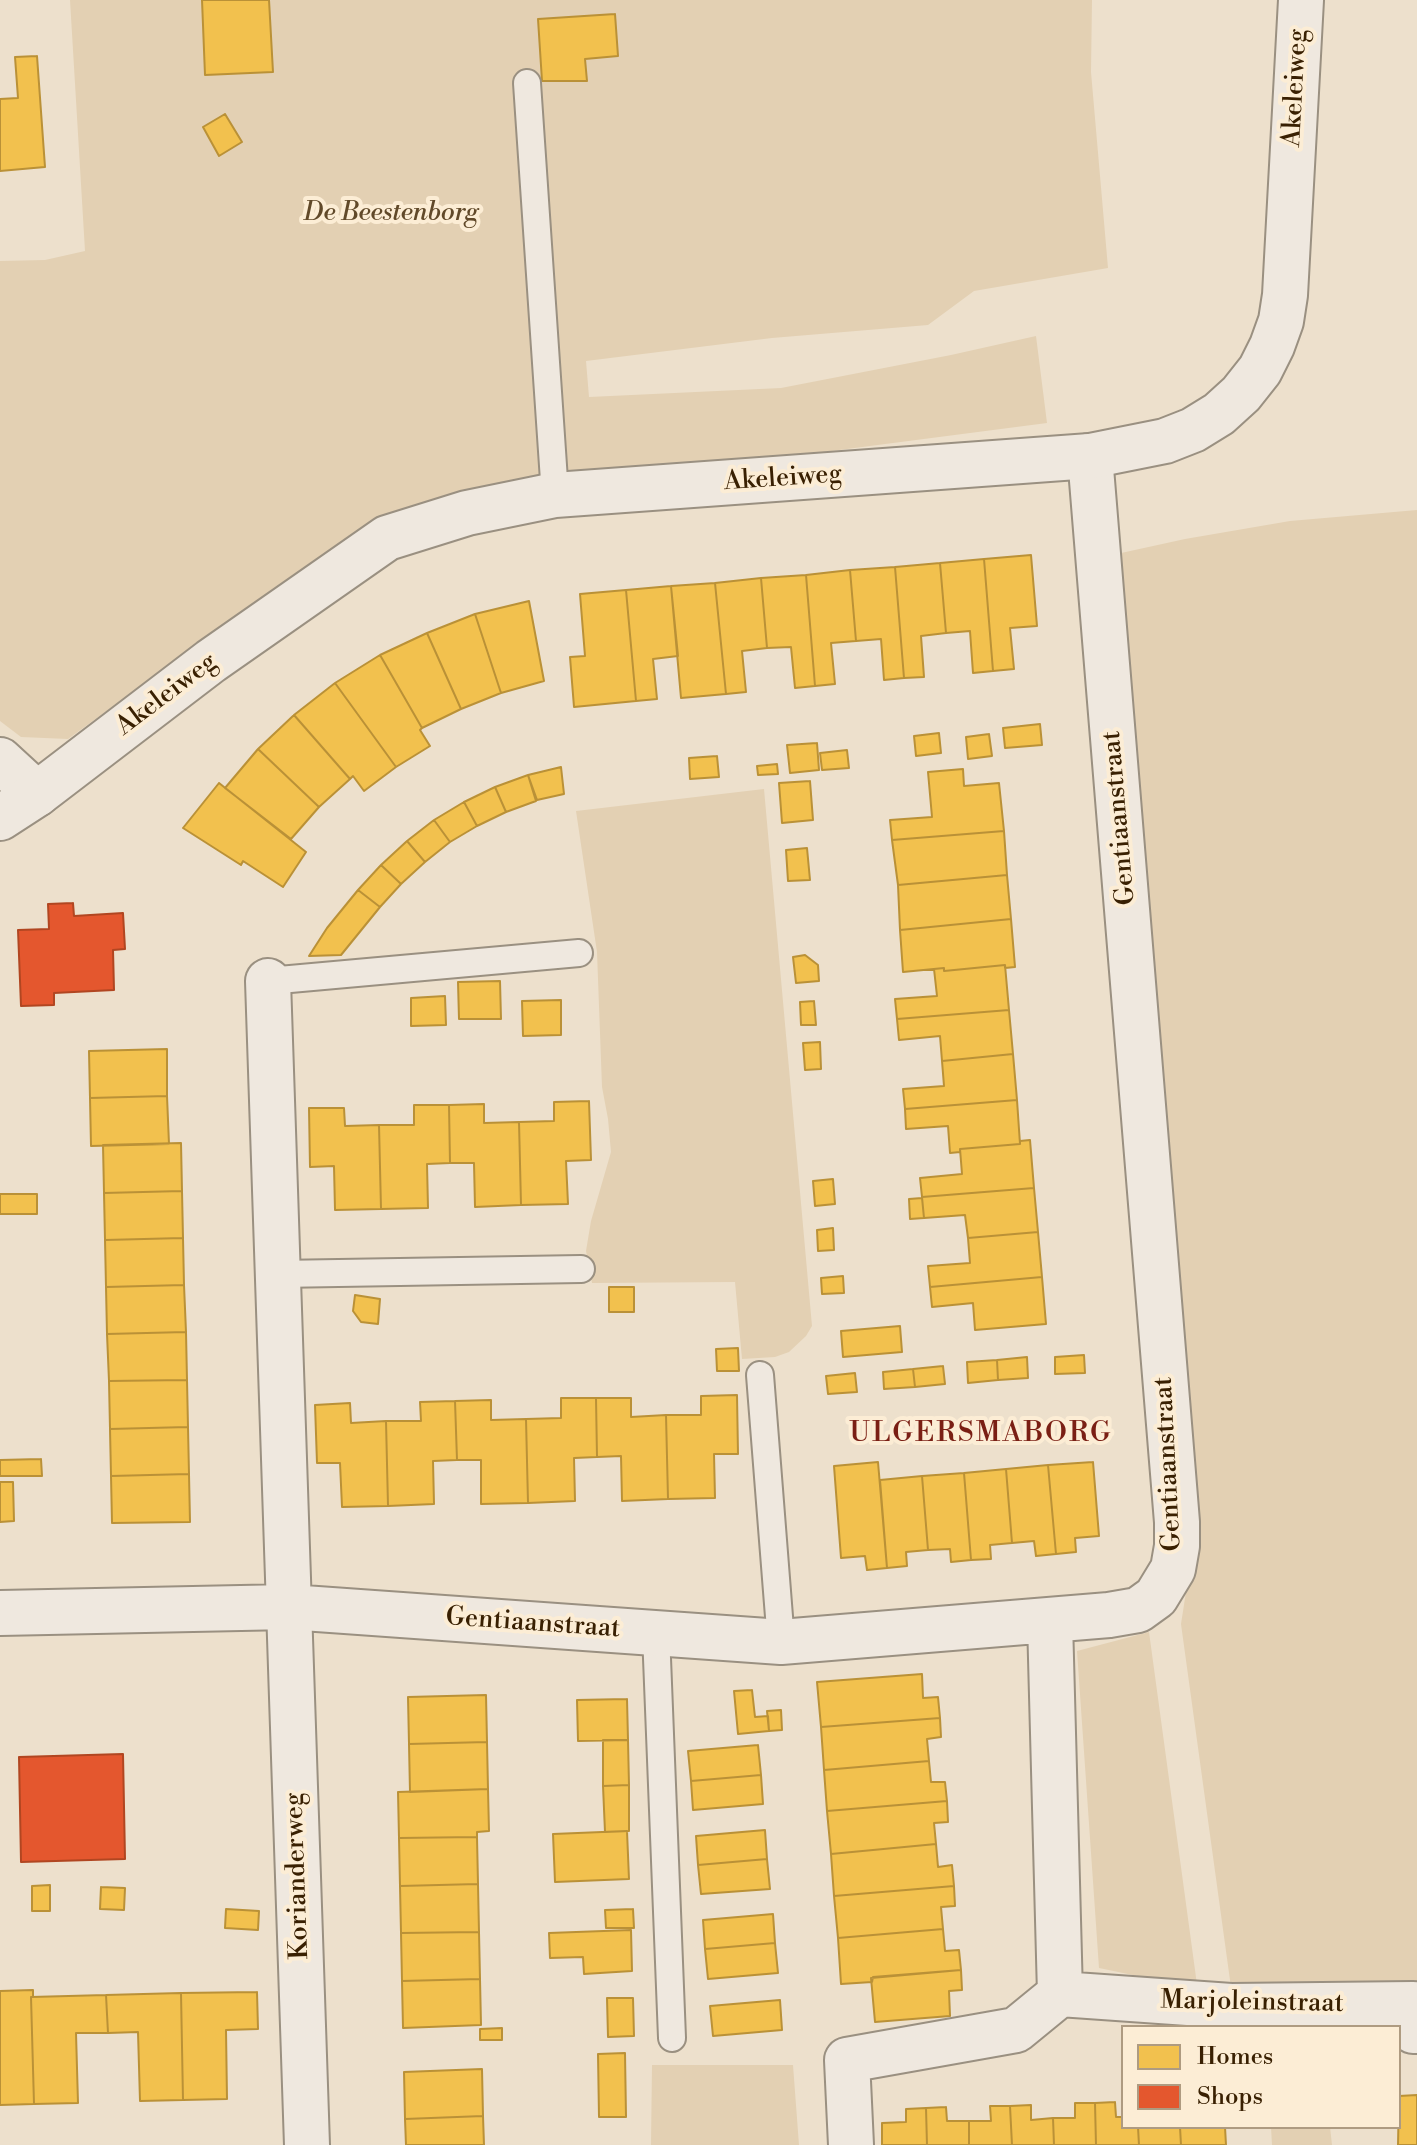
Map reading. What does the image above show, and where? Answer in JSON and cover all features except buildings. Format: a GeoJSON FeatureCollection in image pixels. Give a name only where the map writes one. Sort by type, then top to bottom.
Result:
{"type":"FeatureCollection","features":[{"type":"Feature","properties":{"kind":"street","name":"Akeleiweg"},"geometry":{"type":"LineString","coordinates":[[0,818],[37,794],[211,661],[387,538],[467,513],[555,495],[1090,456],[1165,441],[1193,430],[1219,414],[1241,394],[1260,370],[1281,321],[1301,0]]}},
{"type":"Feature","properties":{"kind":"street","name":"Gentiaanstraat"},"geometry":{"type":"LineString","coordinates":[[0,1613],[289,1607],[781,1642],[1109,1615],[1138,1610],[1156,1597],[1173,1569],[1177,1522],[1090,456]]}},
{"type":"Feature","properties":{"kind":"street"},"geometry":{"type":"LineString","coordinates":[[0,760],[37,794]]}},
{"type":"Feature","properties":{"kind":"street"},"geometry":{"type":"LineString","coordinates":[[268,981],[289,1607]]}},
{"type":"Feature","properties":{"kind":"street","name":"Korianderweg"},"geometry":{"type":"LineString","coordinates":[[289,1607],[307,2145]]}},
{"type":"Feature","properties":{"kind":"street"},"geometry":{"type":"LineString","coordinates":[[851,2145],[847,2060],[1016,2030],[1060,1994],[1050,1621]]}},
{"type":"Feature","properties":{"kind":"street","name":"Marjoleinstraat"},"geometry":{"type":"LineString","coordinates":[[1060,1994],[1231,2006],[1413,2004],[1413,2031],[1417,2031]]}},
{"type":"Feature","properties":{"kind":"lane"},"geometry":{"type":"LineString","coordinates":[[527,83],[555,495]]}},
{"type":"Feature","properties":{"kind":"lane"},"geometry":{"type":"LineString","coordinates":[[268,981],[579,953]]}},
{"type":"Feature","properties":{"kind":"lane"},"geometry":{"type":"LineString","coordinates":[[278,1274],[581,1269]]}},
{"type":"Feature","properties":{"kind":"lane"},"geometry":{"type":"LineString","coordinates":[[760,1375],[781,1642]]}},
{"type":"Feature","properties":{"kind":"lane"},"geometry":{"type":"LineString","coordinates":[[656,1633],[672,2038]]}},
{"type":"Feature","properties":{"kind":"green space","name":"De Beestenborg"},"geometry":{"type":"Polygon","coordinates":[[[70,0],[1092,0],[1091,72],[1108,268],[974,291],[928,325],[772,338],[586,361],[589,397],[781,388],[1036,336],[1047,423],[562,486],[386,539],[170,665],[68,739],[21,737],[0,721],[0,261],[45,260],[85,251],[70,0]]]}},
{"type":"Feature","properties":{"kind":"green space"},"geometry":{"type":"Polygon","coordinates":[[[1417,510],[1417,1994],[1233,2002],[1181,1624],[1192,1553],[1112,555],[1290,521],[1417,510]]]}},
{"type":"Feature","properties":{"kind":"green space"},"geometry":{"type":"Polygon","coordinates":[[[764,789],[812,1326],[789,1352],[775,1357],[742,1359],[735,1282],[592,1283],[586,1251],[591,1221],[611,1152],[602,1087],[597,952],[576,811],[764,789]]]}},
{"type":"Feature","properties":{"kind":"green space"},"geometry":{"type":"Polygon","coordinates":[[[1149,1632],[1198,1992],[1099,1968],[1077,1651],[1149,1632]]]}},
{"type":"Feature","properties":{"kind":"green space"},"geometry":{"type":"Polygon","coordinates":[[[652,2065],[793,2065],[799,2145],[651,2145],[652,2065]]]}},
{"type":"Feature","properties":{"kind":"green space"},"geometry":{"type":"Polygon","coordinates":[[[1271,2129],[1330,2129],[1332,2145],[1272,2145],[1271,2129]]]}},
{"type":"Feature","properties":{"kind":"district","name":"ULGERSMABORG"},"geometry":{"type":"Point","coordinates":[981,1434]}}]}
